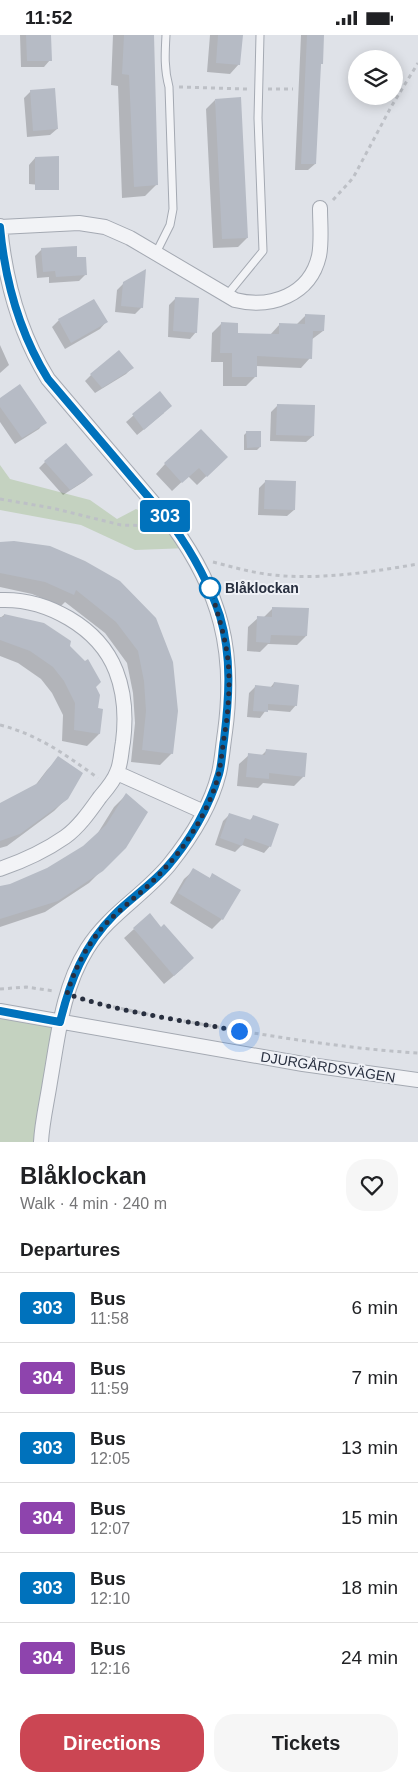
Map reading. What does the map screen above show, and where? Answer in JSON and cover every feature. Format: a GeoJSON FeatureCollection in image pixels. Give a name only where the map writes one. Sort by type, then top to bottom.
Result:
{"type":"FeatureCollection","features":[{"type":"Feature","properties":{"kind":"street"},"geometry":{"type":"LineString","coordinates":[[41,1142],[60,1022],[67,994],[79,963],[96,935],[115,914],[145,889],[168,866],[204,812],[219,773],[228,711],[229,680],[220,618],[210,588],[199,564],[173,526],[48,379],[35,357],[15,308],[8,283],[0,226],[92,224],[118,232],[235,300],[248,303],[271,302],[294,292],[304,283],[315,267],[319,257],[320,246],[320,209]]}},
{"type":"Feature","properties":{"kind":"street"},"geometry":{"type":"LineString","coordinates":[[0,600],[33,603],[69,618],[94,638],[116,670],[125,710],[117,773],[86,816],[66,836],[25,860],[0,869]]}},
{"type":"Feature","properties":{"kind":"street"},"geometry":{"type":"LineString","coordinates":[[117,773],[204,812]]}},
{"type":"Feature","properties":{"kind":"street","name":"DJURGÅRDSVÄGEN"},"geometry":{"type":"LineString","coordinates":[[0,1011],[293,1062],[418,1080]]}},
{"type":"Feature","properties":{"kind":"lane"},"geometry":{"type":"LineString","coordinates":[[156,253],[170,225],[172,209],[169,87],[165,72],[166,35]]}},
{"type":"Feature","properties":{"kind":"lane"},"geometry":{"type":"LineString","coordinates":[[227,295],[263,251],[258,89],[260,35]]}},
{"type":"Feature","properties":{"kind":"path"},"geometry":{"type":"LineString","coordinates":[[320,209],[331,202],[352,178],[391,107],[418,63]]}},
{"type":"Feature","properties":{"kind":"path"},"geometry":{"type":"LineString","coordinates":[[182,87],[236,89]]}},
{"type":"Feature","properties":{"kind":"path"},"geometry":{"type":"LineString","coordinates":[[258,89],[293,89]]}},
{"type":"Feature","properties":{"kind":"path"},"geometry":{"type":"LineString","coordinates":[[0,499],[52,508],[121,525],[173,526]]}},
{"type":"Feature","properties":{"kind":"path"},"geometry":{"type":"LineString","coordinates":[[199,564],[208,561],[254,572],[290,576],[341,575],[418,565]]}},
{"type":"Feature","properties":{"kind":"path"},"geometry":{"type":"LineString","coordinates":[[0,725],[32,735],[109,785]]}},
{"type":"Feature","properties":{"kind":"path"},"geometry":{"type":"LineString","coordinates":[[0,989],[26,987],[67,994],[125,1009],[272,1036],[360,1048],[418,1053]]}},
{"type":"Feature","properties":{"kind":"green space"},"geometry":{"type":"Polygon","coordinates":[[[0,465],[10,479],[90,500],[117,519],[136,509],[171,525],[189,548],[135,550],[81,525],[0,510],[0,465]]]}},
{"type":"Feature","properties":{"kind":"green space"},"geometry":{"type":"Polygon","coordinates":[[[0,1005],[60,1023],[46,1142],[0,1142],[0,1005]]]}},
{"type":"Feature","properties":{"kind":"building"},"geometry":{"type":"Polygon","coordinates":[[[26,35],[51,35],[52,61],[27,61],[26,35]]]}},
{"type":"Feature","properties":{"kind":"building"},"geometry":{"type":"Polygon","coordinates":[[[124,35],[154,35],[158,185],[134,187],[129,75],[122,74],[124,35]]]}},
{"type":"Feature","properties":{"kind":"building"},"geometry":{"type":"Polygon","coordinates":[[[218,35],[243,35],[240,65],[216,63],[218,35]]]}},
{"type":"Feature","properties":{"kind":"building"},"geometry":{"type":"Polygon","coordinates":[[[307,35],[324,35],[316,164],[301,164],[307,35]]]}},
{"type":"Feature","properties":{"kind":"building"},"geometry":{"type":"Polygon","coordinates":[[[55,88],[58,129],[33,131],[30,90],[55,88]]]}},
{"type":"Feature","properties":{"kind":"building"},"geometry":{"type":"Polygon","coordinates":[[[241,97],[248,238],[222,239],[215,99],[241,97]]]}},
{"type":"Feature","properties":{"kind":"building"},"geometry":{"type":"Polygon","coordinates":[[[59,156],[59,190],[35,190],[35,157],[59,156]]]}},
{"type":"Feature","properties":{"kind":"building"},"geometry":{"type":"Polygon","coordinates":[[[77,246],[77,257],[86,257],[87,275],[56,277],[55,271],[43,272],[41,248],[77,246]]]}},
{"type":"Feature","properties":{"kind":"building"},"geometry":{"type":"Polygon","coordinates":[[[146,269],[143,308],[121,306],[123,282],[146,269]]]}},
{"type":"Feature","properties":{"kind":"building"},"geometry":{"type":"Polygon","coordinates":[[[175,297],[199,298],[197,333],[173,331],[175,297]]]}},
{"type":"Feature","properties":{"kind":"building"},"geometry":{"type":"Polygon","coordinates":[[[94,299],[108,322],[71,343],[58,319],[94,299]]]}},
{"type":"Feature","properties":{"kind":"building"},"geometry":{"type":"Polygon","coordinates":[[[305,314],[325,315],[324,331],[313,331],[312,359],[257,356],[257,377],[232,377],[232,353],[220,353],[221,322],[238,323],[238,333],[279,334],[279,323],[305,324],[305,314]]]}},
{"type":"Feature","properties":{"kind":"building"},"geometry":{"type":"Polygon","coordinates":[[[119,350],[134,368],[102,388],[90,374],[119,350]]]}},
{"type":"Feature","properties":{"kind":"building"},"geometry":{"type":"Polygon","coordinates":[[[20,384],[47,423],[22,438],[0,407],[0,398],[20,384]]]}},
{"type":"Feature","properties":{"kind":"building"},"geometry":{"type":"Polygon","coordinates":[[[160,391],[172,406],[144,430],[132,414],[160,391]]]}},
{"type":"Feature","properties":{"kind":"building"},"geometry":{"type":"Polygon","coordinates":[[[277,404],[315,405],[314,436],[276,435],[277,404]]]}},
{"type":"Feature","properties":{"kind":"building"},"geometry":{"type":"Polygon","coordinates":[[[201,429],[228,457],[207,477],[199,468],[182,483],[164,463],[201,429]]]}},
{"type":"Feature","properties":{"kind":"building"},"geometry":{"type":"Polygon","coordinates":[[[246,431],[261,431],[261,447],[247,448],[246,431]]]}},
{"type":"Feature","properties":{"kind":"building"},"geometry":{"type":"Polygon","coordinates":[[[66,443],[93,475],[70,490],[44,461],[66,443]]]}},
{"type":"Feature","properties":{"kind":"building"},"geometry":{"type":"Polygon","coordinates":[[[265,480],[296,481],[295,510],[264,509],[265,480]]]}},
{"type":"Feature","properties":{"kind":"building"},"geometry":{"type":"Polygon","coordinates":[[[14,541],[50,546],[85,561],[120,581],[156,618],[173,662],[178,711],[173,754],[142,750],[146,711],[144,681],[138,651],[116,622],[76,590],[74,595],[45,582],[0,573],[0,542],[14,541]]]}},
{"type":"Feature","properties":{"kind":"building"},"geometry":{"type":"Polygon","coordinates":[[[272,607],[309,608],[307,636],[271,635],[270,643],[256,642],[257,616],[272,617],[272,607]]]}},
{"type":"Feature","properties":{"kind":"building"},"geometry":{"type":"Polygon","coordinates":[[[4,614],[44,623],[71,641],[70,646],[85,661],[88,659],[101,682],[96,687],[100,695],[98,708],[103,709],[100,734],[74,730],[75,703],[64,681],[53,667],[30,651],[0,640],[0,617],[4,617],[4,614]]]}},
{"type":"Feature","properties":{"kind":"building"},"geometry":{"type":"Polygon","coordinates":[[[274,682],[299,685],[297,706],[268,704],[268,712],[253,711],[255,685],[273,687],[274,682]]]}},
{"type":"Feature","properties":{"kind":"building"},"geometry":{"type":"Polygon","coordinates":[[[266,749],[307,753],[305,777],[269,773],[269,779],[246,777],[248,753],[265,755],[266,749]]]}},
{"type":"Feature","properties":{"kind":"building"},"geometry":{"type":"Polygon","coordinates":[[[58,756],[83,773],[68,799],[20,834],[0,841],[0,803],[38,783],[58,756]]]}},
{"type":"Feature","properties":{"kind":"building"},"geometry":{"type":"Polygon","coordinates":[[[126,793],[148,812],[126,848],[103,871],[58,901],[0,919],[0,886],[10,884],[47,868],[83,846],[106,825],[126,793]]]}},
{"type":"Feature","properties":{"kind":"building"},"geometry":{"type":"Polygon","coordinates":[[[229,813],[251,820],[253,815],[279,824],[271,847],[245,838],[242,846],[220,838],[229,813]]]}},
{"type":"Feature","properties":{"kind":"building"},"geometry":{"type":"Polygon","coordinates":[[[193,868],[210,878],[212,873],[241,890],[223,920],[178,893],[193,868]]]}},
{"type":"Feature","properties":{"kind":"building"},"geometry":{"type":"Polygon","coordinates":[[[150,913],[161,927],[164,924],[194,958],[174,976],[133,928],[150,913]]]}},
{"type":"Feature","properties":{"kind":"bus line","name":"303"},"geometry":{"type":"LineString","coordinates":[[0,227],[2,253],[8,283],[15,308],[35,357],[48,379],[173,526],[199,564],[210,588],[220,618],[229,680],[228,711],[219,773],[204,812],[187,840],[168,866],[145,889],[115,914],[96,935],[87,948],[71,980],[60,1022],[0,1011]]}},
{"type":"Feature","properties":{"kind":"place","name":"Blåklockan"},"geometry":{"type":"Point","coordinates":[210,588]}},
{"type":"Feature","properties":{"kind":"route"},"geometry":{"type":"LineString","coordinates":[[210,588],[220,618],[229,680],[228,711],[219,773],[213,791],[204,812],[168,866],[145,889],[115,914],[96,935],[79,963],[67,994],[125,1009],[239,1031]]}}]}
